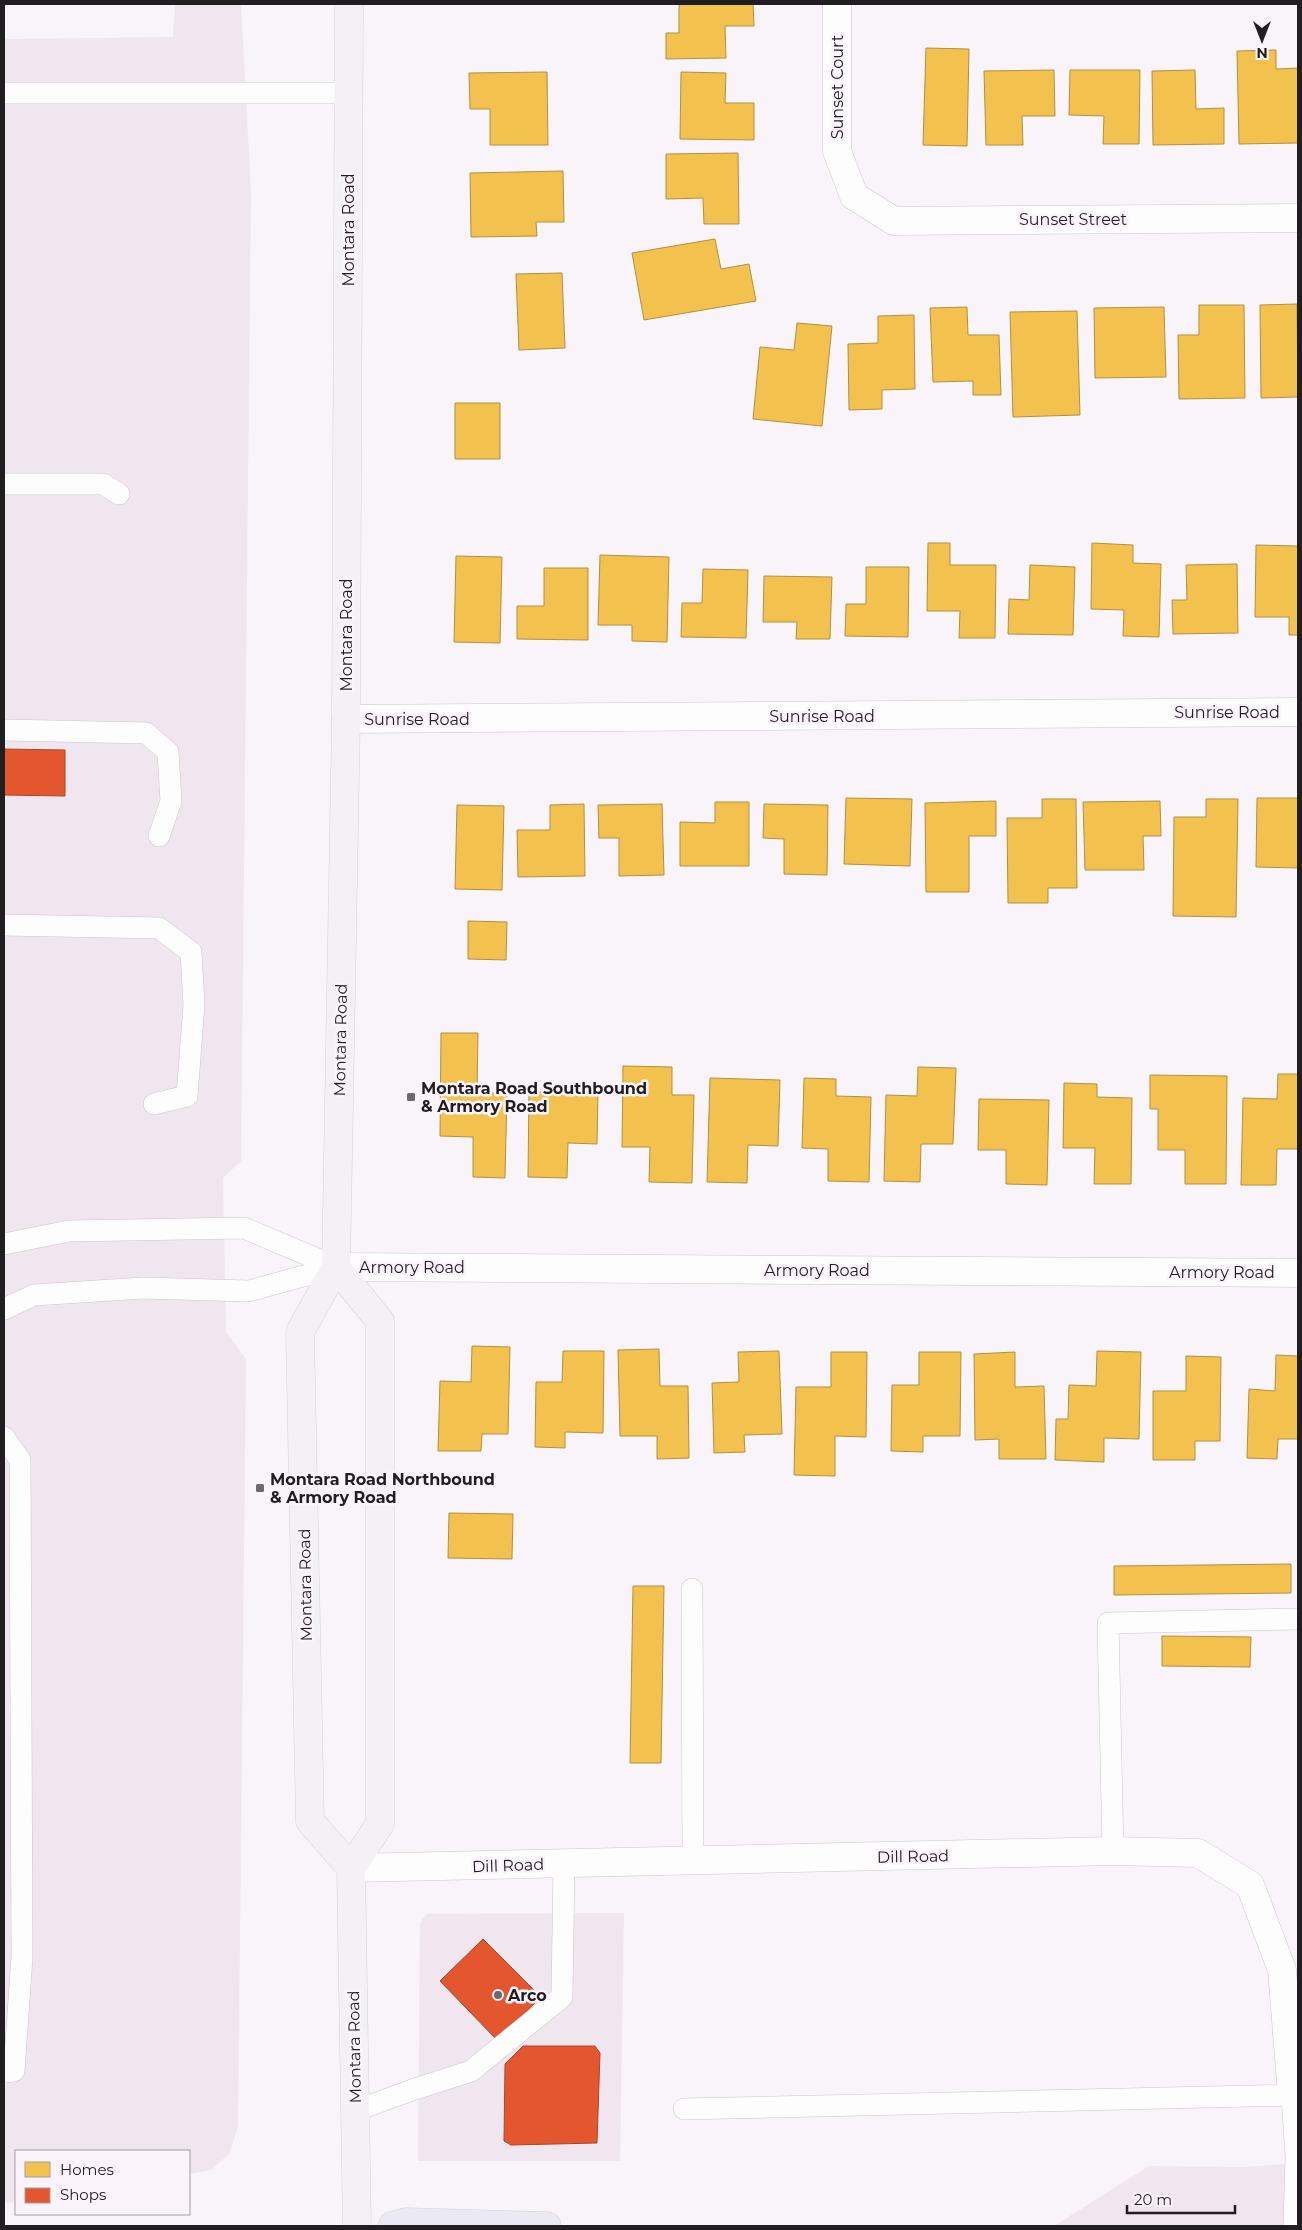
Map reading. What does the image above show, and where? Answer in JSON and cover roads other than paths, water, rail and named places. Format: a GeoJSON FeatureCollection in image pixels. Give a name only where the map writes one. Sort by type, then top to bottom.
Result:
{"type":"FeatureCollection","features":[{"type":"Feature","properties":{"kind":"highway"},"geometry":{"type":"LineString","coordinates":[[392,2226],[406,2222],[547,2226]]}},
{"type":"Feature","properties":{"kind":"main road","name":"Montara Road"},"geometry":{"type":"LineString","coordinates":[[349,4],[346,719],[336,1267],[300,1332],[310,1821],[350,1868],[357,2226]]}},
{"type":"Feature","properties":{"kind":"main road"},"geometry":{"type":"LineString","coordinates":[[336,1267],[380,1321],[380,1824],[350,1868]]}},
{"type":"Feature","properties":{"kind":"street","name":"Sunset Court"},"geometry":{"type":"LineString","coordinates":[[837,4],[837,151],[854,196]]}},
{"type":"Feature","properties":{"kind":"street","name":"Sunset Street"},"geometry":{"type":"LineString","coordinates":[[854,196],[894,221],[1298,218]]}},
{"type":"Feature","properties":{"kind":"street","name":"Sunrise Road"},"geometry":{"type":"LineString","coordinates":[[346,719],[1298,712]]}},
{"type":"Feature","properties":{"kind":"street","name":"Armory Road"},"geometry":{"type":"LineString","coordinates":[[336,1267],[1298,1273]]}},
{"type":"Feature","properties":{"kind":"street","name":"Dill Road"},"geometry":{"type":"LineString","coordinates":[[350,1868],[1113,1851],[1198,1854],[1250,1885],[1282,1970],[1295,2095]]}},
{"type":"Feature","properties":{"kind":"lane"},"geometry":{"type":"LineString","coordinates":[[4,93],[349,93]]}},
{"type":"Feature","properties":{"kind":"lane"},"geometry":{"type":"LineString","coordinates":[[4,484],[103,484],[119,494]]}},
{"type":"Feature","properties":{"kind":"lane"},"geometry":{"type":"LineString","coordinates":[[4,730],[146,732],[168,752],[171,800],[159,836]]}},
{"type":"Feature","properties":{"kind":"lane"},"geometry":{"type":"LineString","coordinates":[[4,925],[159,928],[191,952],[194,1005],[187,1096],[154,1104]]}},
{"type":"Feature","properties":{"kind":"lane"},"geometry":{"type":"LineString","coordinates":[[4,1244],[69,1231],[244,1228],[336,1267]]}},
{"type":"Feature","properties":{"kind":"lane"},"geometry":{"type":"LineString","coordinates":[[4,1309],[34,1295],[143,1288],[249,1291],[336,1267]]}},
{"type":"Feature","properties":{"kind":"lane"},"geometry":{"type":"LineString","coordinates":[[4,1437],[20,1460],[22,1957],[14,2071],[4,2072]]}},
{"type":"Feature","properties":{"kind":"lane"},"geometry":{"type":"LineString","coordinates":[[692,1589],[693,1860]]}},
{"type":"Feature","properties":{"kind":"lane"},"geometry":{"type":"LineString","coordinates":[[1113,1851],[1108,1623],[1298,1619]]}},
{"type":"Feature","properties":{"kind":"lane"},"geometry":{"type":"LineString","coordinates":[[355,2111],[470,2071],[562,1997],[564,1863]]}},
{"type":"Feature","properties":{"kind":"lane"},"geometry":{"type":"LineString","coordinates":[[684,2109],[1295,2095],[1294,2226]]}},
{"type":"Feature","properties":{"kind":"place","name":"Montara Road Southbound & Armory Road"},"geometry":{"type":"Point","coordinates":[411,1097]}},
{"type":"Feature","properties":{"kind":"place","name":"Montara Road Northbound & Armory Road"},"geometry":{"type":"Point","coordinates":[260,1488]}},
{"type":"Feature","properties":{"kind":"place","name":"Arco"},"geometry":{"type":"Point","coordinates":[498,1995]}}]}
